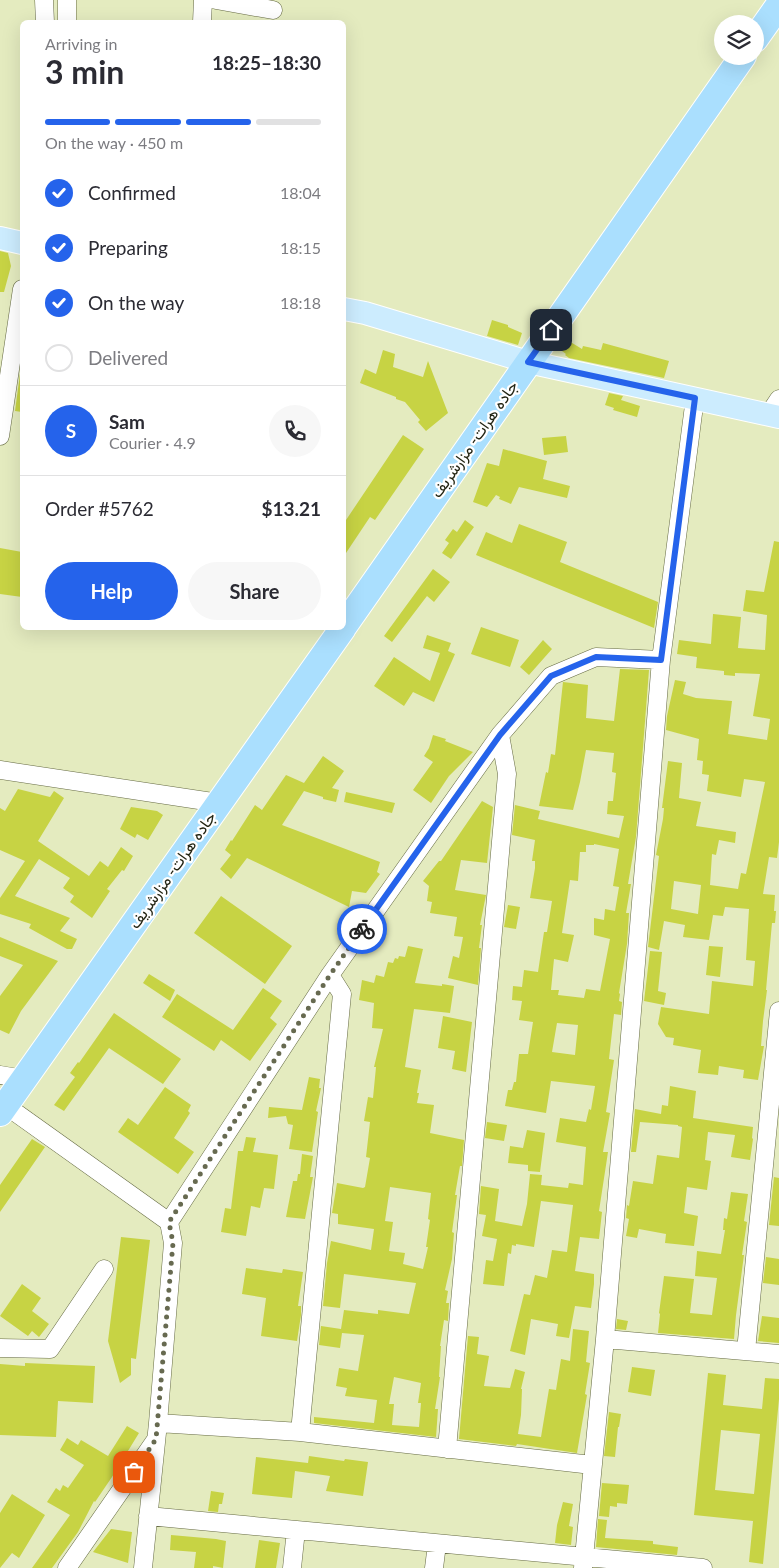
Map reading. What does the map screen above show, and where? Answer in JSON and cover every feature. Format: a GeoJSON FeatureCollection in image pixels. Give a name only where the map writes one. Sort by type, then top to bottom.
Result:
{"type":"FeatureCollection","features":[{"type":"Feature","properties":{"kind":"highway"},"geometry":{"type":"LineString","coordinates":[[764,26],[779,5]]}},
{"type":"Feature","properties":{"kind":"highway","name":"جاده هرات- مزارشریف"},"geometry":{"type":"LineString","coordinates":[[346,623],[737,65]]}},
{"type":"Feature","properties":{"kind":"highway","name":"جاده هرات- مزارشریف"},"geometry":{"type":"LineString","coordinates":[[3,1109],[12,1077],[219,803],[341,630]]}},
{"type":"Feature","properties":{"kind":"main road"},"geometry":{"type":"LineString","coordinates":[[0,238],[20,243]]}},
{"type":"Feature","properties":{"kind":"main road"},"geometry":{"type":"LineString","coordinates":[[346,309],[528,362],[695,398],[776,410]]}},
{"type":"Feature","properties":{"kind":"street"},"geometry":{"type":"LineString","coordinates":[[44,0],[45,20]]}},
{"type":"Feature","properties":{"kind":"street"},"geometry":{"type":"LineString","coordinates":[[67,0],[67,20]]}},
{"type":"Feature","properties":{"kind":"street"},"geometry":{"type":"LineString","coordinates":[[202,20],[203,0]]}},
{"type":"Feature","properties":{"kind":"street"},"geometry":{"type":"LineString","coordinates":[[216,0],[273,10]]}},
{"type":"Feature","properties":{"kind":"street"},"geometry":{"type":"LineString","coordinates":[[0,436],[20,302]]}},
{"type":"Feature","properties":{"kind":"street"},"geometry":{"type":"LineString","coordinates":[[583,1563],[605,1339],[661,660],[695,398]]}},
{"type":"Feature","properties":{"kind":"street"},"geometry":{"type":"LineString","coordinates":[[143,1568],[173,1243],[169,1222],[330,975],[500,735],[551,676],[596,657],[661,660]]}},
{"type":"Feature","properties":{"kind":"street"},"geometry":{"type":"LineString","coordinates":[[447,1449],[507,774],[500,735]]}},
{"type":"Feature","properties":{"kind":"street"},"geometry":{"type":"LineString","coordinates":[[0,770],[219,803]]}},
{"type":"Feature","properties":{"kind":"street"},"geometry":{"type":"LineString","coordinates":[[300,1432],[342,994],[330,975]]}},
{"type":"Feature","properties":{"kind":"street"},"geometry":{"type":"LineString","coordinates":[[746,1351],[779,1011]]}},
{"type":"Feature","properties":{"kind":"street"},"geometry":{"type":"LineString","coordinates":[[3,1109],[169,1222]]}},
{"type":"Feature","properties":{"kind":"street"},"geometry":{"type":"LineString","coordinates":[[0,1348],[50,1349],[104,1269]]}},
{"type":"Feature","properties":{"kind":"street"},"geometry":{"type":"LineString","coordinates":[[605,1339],[779,1354]]}},
{"type":"Feature","properties":{"kind":"street"},"geometry":{"type":"LineString","coordinates":[[157,1431],[300,1432],[592,1465]]}},
{"type":"Feature","properties":{"kind":"street"},"geometry":{"type":"LineString","coordinates":[[67,1568],[157,1431]]}},
{"type":"Feature","properties":{"kind":"street"},"geometry":{"type":"LineString","coordinates":[[148,1516],[436,1544],[583,1563],[703,1568]]}},
{"type":"Feature","properties":{"kind":"street"},"geometry":{"type":"LineString","coordinates":[[292,1568],[296,1530]]}},
{"type":"Feature","properties":{"kind":"street"},"geometry":{"type":"LineString","coordinates":[[434,1568],[436,1544]]}},
{"type":"Feature","properties":{"kind":"building"},"geometry":{"type":"Polygon","coordinates":[[[0,251],[8,253],[11,266],[4,292],[0,292],[0,251]]]}},
{"type":"Feature","properties":{"kind":"building"},"geometry":{"type":"Polygon","coordinates":[[[492,320],[508,325],[508,327],[522,333],[518,345],[487,336],[492,320]]]}},
{"type":"Feature","properties":{"kind":"building"},"geometry":{"type":"Polygon","coordinates":[[[564,338],[582,349],[583,346],[601,350],[603,343],[669,361],[664,378],[569,358],[558,348],[564,338]]]}},
{"type":"Feature","properties":{"kind":"building"},"geometry":{"type":"Polygon","coordinates":[[[383,350],[395,354],[393,367],[423,377],[428,361],[448,413],[426,431],[418,422],[420,420],[405,402],[360,383],[365,369],[376,374],[383,350]]]}},
{"type":"Feature","properties":{"kind":"building"},"geometry":{"type":"Polygon","coordinates":[[[20,374],[20,412],[15,411],[20,374]]]}},
{"type":"Feature","properties":{"kind":"building"},"geometry":{"type":"Polygon","coordinates":[[[609,393],[623,396],[621,400],[640,406],[637,417],[613,410],[614,408],[605,405],[609,393]]]}},
{"type":"Feature","properties":{"kind":"building"},"geometry":{"type":"Polygon","coordinates":[[[403,435],[424,449],[375,520],[370,517],[346,553],[346,520],[403,435]]]}},
{"type":"Feature","properties":{"kind":"building"},"geometry":{"type":"Polygon","coordinates":[[[566,436],[568,452],[544,455],[542,438],[566,436]]]}},
{"type":"Feature","properties":{"kind":"building"},"geometry":{"type":"Polygon","coordinates":[[[503,449],[547,461],[543,479],[570,486],[567,498],[519,487],[511,504],[499,499],[500,497],[496,495],[487,507],[473,502],[487,463],[499,466],[503,449]]]}},
{"type":"Feature","properties":{"kind":"building"},"geometry":{"type":"Polygon","coordinates":[[[465,520],[474,527],[451,559],[442,553],[449,543],[445,540],[453,529],[457,532],[465,520]]]}},
{"type":"Feature","properties":{"kind":"building"},"geometry":{"type":"Polygon","coordinates":[[[519,524],[567,542],[560,562],[658,602],[654,628],[476,555],[486,532],[512,543],[519,524]]]}},
{"type":"Feature","properties":{"kind":"building"},"geometry":{"type":"Polygon","coordinates":[[[774,541],[779,542],[779,842],[777,858],[769,857],[763,894],[775,895],[774,911],[776,911],[775,923],[772,923],[761,1046],[764,1046],[758,1080],[743,1078],[744,1070],[719,1066],[718,1075],[698,1073],[701,1050],[673,1045],[674,1038],[666,1037],[658,1024],[661,1007],[709,1014],[712,981],[753,986],[755,961],[746,960],[749,909],[725,907],[723,916],[713,915],[709,940],[683,937],[685,925],[664,921],[659,950],[648,947],[659,856],[656,855],[663,819],[664,808],[662,808],[668,761],[682,763],[679,798],[701,802],[696,826],[736,832],[735,843],[719,840],[716,855],[712,854],[710,885],[738,889],[741,873],[746,874],[765,782],[744,779],[741,797],[707,791],[709,775],[702,774],[703,761],[697,760],[699,739],[666,730],[675,680],[686,682],[683,694],[696,698],[732,701],[728,734],[767,740],[770,719],[753,716],[760,674],[735,673],[735,676],[724,675],[724,671],[696,668],[697,657],[677,654],[679,640],[711,644],[713,614],[741,617],[738,648],[765,650],[767,615],[743,611],[746,590],[764,592],[774,541]],[[674,881],[671,909],[698,914],[701,885],[674,881]]]}},
{"type":"Feature","properties":{"kind":"building"},"geometry":{"type":"Polygon","coordinates":[[[0,548],[20,552],[20,597],[0,594],[0,548]]]}},
{"type":"Feature","properties":{"kind":"building"},"geometry":{"type":"Polygon","coordinates":[[[433,569],[450,582],[434,602],[427,596],[392,642],[384,636],[433,569]]]}},
{"type":"Feature","properties":{"kind":"building"},"geometry":{"type":"Polygon","coordinates":[[[481,627],[519,640],[510,667],[471,654],[481,627]]]}},
{"type":"Feature","properties":{"kind":"building"},"geometry":{"type":"Polygon","coordinates":[[[427,635],[451,643],[448,651],[455,654],[434,702],[413,692],[404,706],[374,686],[394,657],[430,681],[440,653],[423,648],[427,635]]]}},
{"type":"Feature","properties":{"kind":"building"},"geometry":{"type":"Polygon","coordinates":[[[543,640],[552,649],[529,675],[520,667],[543,640]]]}},
{"type":"Feature","properties":{"kind":"building"},"geometry":{"type":"Polygon","coordinates":[[[620,669],[649,670],[636,837],[628,884],[631,884],[626,913],[629,913],[627,944],[619,993],[619,1001],[622,1002],[621,1015],[614,1014],[609,1059],[614,1060],[606,1112],[610,1113],[603,1152],[608,1152],[599,1211],[602,1212],[599,1239],[580,1237],[575,1271],[594,1274],[591,1308],[575,1306],[569,1338],[556,1336],[558,1324],[531,1319],[525,1355],[510,1351],[524,1294],[530,1295],[535,1275],[547,1278],[552,1250],[567,1252],[573,1205],[541,1201],[534,1247],[512,1245],[511,1254],[508,1253],[504,1286],[483,1284],[486,1260],[493,1261],[497,1239],[482,1236],[486,1215],[479,1214],[481,1186],[499,1189],[495,1221],[522,1226],[527,1204],[530,1174],[542,1175],[541,1185],[568,1188],[569,1183],[583,1185],[586,1147],[556,1142],[560,1118],[586,1122],[589,1109],[591,1110],[595,1086],[551,1081],[546,1113],[505,1106],[508,1090],[512,1090],[514,1082],[516,1082],[519,1054],[528,1054],[533,1022],[519,1020],[522,1001],[512,1000],[513,986],[522,987],[524,970],[538,972],[544,932],[547,932],[552,901],[530,898],[535,868],[535,861],[532,861],[535,840],[512,835],[515,805],[540,811],[538,819],[619,838],[624,816],[607,814],[608,801],[613,801],[616,773],[612,772],[614,753],[586,750],[573,810],[539,806],[551,754],[555,755],[563,682],[588,685],[586,718],[614,721],[620,669]],[[594,844],[586,845],[586,852],[580,852],[578,881],[570,880],[562,933],[574,935],[568,962],[554,959],[551,990],[559,990],[558,995],[584,998],[586,989],[600,991],[610,939],[594,935],[594,918],[604,920],[605,909],[615,911],[619,887],[613,886],[619,849],[594,844]],[[557,1023],[552,1052],[575,1055],[578,1025],[557,1023]]]}},
{"type":"Feature","properties":{"kind":"building"},"geometry":{"type":"Polygon","coordinates":[[[433,735],[473,752],[449,776],[431,803],[413,790],[433,762],[424,756],[433,735]]]}},
{"type":"Feature","properties":{"kind":"building"},"geometry":{"type":"Polygon","coordinates":[[[323,756],[344,771],[332,788],[339,790],[336,802],[304,791],[282,825],[380,862],[377,872],[380,874],[366,893],[352,891],[349,907],[247,858],[231,879],[220,869],[231,855],[225,850],[255,805],[262,810],[286,775],[304,783],[323,756]]]}},
{"type":"Feature","properties":{"kind":"building"},"geometry":{"type":"Polygon","coordinates":[[[18,789],[50,797],[54,791],[64,798],[38,841],[89,876],[100,861],[108,867],[121,847],[133,856],[124,871],[122,870],[107,889],[110,891],[92,918],[70,902],[74,896],[63,888],[70,878],[39,859],[15,896],[70,918],[60,931],[77,939],[72,949],[67,949],[29,928],[31,924],[0,914],[0,898],[25,861],[0,850],[0,808],[5,811],[18,789]]]}},
{"type":"Feature","properties":{"kind":"building"},"geometry":{"type":"Polygon","coordinates":[[[346,792],[395,803],[392,813],[344,802],[346,792]]]}},
{"type":"Feature","properties":{"kind":"building"},"geometry":{"type":"Polygon","coordinates":[[[482,801],[493,807],[487,863],[461,860],[455,890],[486,895],[480,925],[482,925],[478,985],[448,978],[453,956],[459,958],[463,937],[454,936],[457,917],[430,913],[432,902],[427,901],[429,886],[423,881],[441,861],[482,801]]]}},
{"type":"Feature","properties":{"kind":"building"},"geometry":{"type":"Polygon","coordinates":[[[131,807],[157,811],[163,815],[148,840],[137,834],[135,838],[120,829],[131,807]]]}},
{"type":"Feature","properties":{"kind":"building"},"geometry":{"type":"Polygon","coordinates":[[[221,896],[292,946],[265,984],[194,933],[221,896]]]}},
{"type":"Feature","properties":{"kind":"building"},"geometry":{"type":"Polygon","coordinates":[[[508,905],[520,907],[516,929],[504,927],[508,905]]]}},
{"type":"Feature","properties":{"kind":"building"},"geometry":{"type":"Polygon","coordinates":[[[0,937],[58,961],[21,1011],[9,1034],[0,1030],[0,996],[23,965],[0,956],[0,937]]]}},
{"type":"Feature","properties":{"kind":"building"},"geometry":{"type":"Polygon","coordinates":[[[408,946],[423,949],[415,983],[454,986],[450,1013],[414,1009],[405,1067],[421,1070],[417,1103],[434,1105],[430,1133],[464,1140],[462,1166],[460,1166],[455,1195],[457,1195],[452,1232],[454,1233],[452,1259],[445,1290],[448,1291],[446,1303],[449,1303],[448,1321],[444,1320],[440,1346],[440,1377],[435,1409],[438,1409],[436,1437],[314,1423],[314,1417],[374,1423],[377,1400],[345,1396],[347,1388],[336,1386],[339,1368],[358,1371],[364,1335],[342,1333],[340,1348],[319,1345],[321,1326],[341,1329],[344,1310],[378,1314],[378,1310],[409,1314],[416,1283],[344,1274],[340,1308],[323,1306],[331,1241],[371,1250],[374,1229],[338,1224],[338,1214],[332,1213],[337,1183],[365,1187],[370,1158],[366,1157],[370,1122],[364,1121],[368,1097],[373,1098],[376,1067],[374,1067],[383,1029],[372,1028],[374,1003],[359,1000],[362,980],[374,983],[376,975],[384,977],[388,962],[393,963],[395,958],[398,959],[399,956],[405,957],[408,946]],[[390,1187],[385,1221],[393,1222],[389,1251],[405,1253],[403,1264],[423,1269],[428,1247],[426,1247],[431,1193],[390,1187]],[[394,1377],[389,1404],[394,1404],[392,1425],[419,1427],[421,1403],[418,1403],[421,1383],[394,1377]]]}},
{"type":"Feature","properties":{"kind":"building"},"geometry":{"type":"Polygon","coordinates":[[[709,946],[723,947],[720,977],[706,975],[709,946]]]}},
{"type":"Feature","properties":{"kind":"building"},"geometry":{"type":"Polygon","coordinates":[[[650,951],[662,952],[658,991],[666,993],[664,1005],[644,1001],[650,951]]]}},
{"type":"Feature","properties":{"kind":"building"},"geometry":{"type":"Polygon","coordinates":[[[149,974],[175,990],[170,1001],[143,983],[149,974]]]}},
{"type":"Feature","properties":{"kind":"building"},"geometry":{"type":"Polygon","coordinates":[[[263,988],[282,1001],[270,1018],[277,1024],[250,1061],[221,1040],[214,1051],[162,1017],[177,994],[233,1030],[263,988]]]}},
{"type":"Feature","properties":{"kind":"building"},"geometry":{"type":"Polygon","coordinates":[[[114,1013],[181,1059],[163,1084],[109,1048],[64,1111],[54,1105],[75,1077],[70,1073],[114,1013]]]}},
{"type":"Feature","properties":{"kind":"building"},"geometry":{"type":"Polygon","coordinates":[[[443,1016],[472,1022],[466,1072],[452,1069],[455,1051],[438,1048],[443,1016]]]}},
{"type":"Feature","properties":{"kind":"building"},"geometry":{"type":"Polygon","coordinates":[[[309,1077],[320,1079],[319,1088],[321,1088],[316,1111],[318,1112],[312,1152],[289,1149],[293,1125],[288,1124],[286,1116],[268,1118],[269,1107],[302,1110],[309,1077]]]}},
{"type":"Feature","properties":{"kind":"building"},"geometry":{"type":"Polygon","coordinates":[[[670,1086],[696,1091],[693,1118],[753,1127],[750,1160],[731,1157],[735,1135],[708,1132],[705,1160],[711,1161],[707,1190],[687,1187],[684,1213],[698,1216],[694,1246],[665,1243],[666,1234],[639,1229],[637,1238],[626,1236],[629,1219],[626,1218],[627,1205],[629,1206],[633,1181],[653,1184],[657,1155],[679,1158],[682,1127],[678,1125],[640,1122],[636,1152],[631,1152],[635,1109],[661,1114],[662,1105],[668,1106],[670,1086]]]}},
{"type":"Feature","properties":{"kind":"building"},"geometry":{"type":"Polygon","coordinates":[[[165,1087],[191,1105],[188,1111],[190,1113],[174,1138],[194,1152],[178,1174],[118,1132],[128,1118],[138,1125],[165,1087]]]}},
{"type":"Feature","properties":{"kind":"building"},"geometry":{"type":"Polygon","coordinates":[[[487,1122],[507,1125],[504,1141],[485,1138],[487,1122]]]}},
{"type":"Feature","properties":{"kind":"building"},"geometry":{"type":"Polygon","coordinates":[[[527,1130],[545,1133],[540,1172],[528,1171],[528,1165],[508,1163],[510,1146],[523,1148],[527,1130]]]}},
{"type":"Feature","properties":{"kind":"building"},"geometry":{"type":"Polygon","coordinates":[[[246,1137],[256,1138],[253,1152],[278,1155],[274,1189],[264,1188],[260,1208],[251,1206],[246,1236],[221,1232],[225,1208],[231,1209],[238,1151],[243,1151],[246,1137]]]}},
{"type":"Feature","properties":{"kind":"building"},"geometry":{"type":"Polygon","coordinates":[[[32,1139],[45,1147],[0,1212],[0,1185],[32,1139]]]}},
{"type":"Feature","properties":{"kind":"building"},"geometry":{"type":"Polygon","coordinates":[[[302,1154],[313,1156],[310,1177],[313,1177],[305,1219],[286,1217],[293,1181],[297,1181],[298,1174],[300,1174],[302,1154]]]}},
{"type":"Feature","properties":{"kind":"building"},"geometry":{"type":"Polygon","coordinates":[[[774,1177],[779,1178],[779,1226],[769,1225],[774,1177]]]}},
{"type":"Feature","properties":{"kind":"building"},"geometry":{"type":"Polygon","coordinates":[[[731,1192],[748,1194],[744,1221],[747,1222],[742,1255],[744,1255],[734,1339],[658,1333],[664,1276],[694,1279],[690,1313],[712,1315],[717,1278],[695,1276],[697,1251],[721,1254],[725,1230],[723,1230],[724,1218],[727,1219],[731,1192]]]}},
{"type":"Feature","properties":{"kind":"building"},"geometry":{"type":"Polygon","coordinates":[[[121,1237],[150,1240],[136,1359],[131,1358],[131,1375],[120,1383],[108,1341],[121,1237]]]}},
{"type":"Feature","properties":{"kind":"building"},"geometry":{"type":"Polygon","coordinates":[[[766,1257],[779,1259],[779,1285],[763,1283],[766,1257]]]}},
{"type":"Feature","properties":{"kind":"building"},"geometry":{"type":"Polygon","coordinates":[[[246,1268],[282,1273],[283,1269],[303,1272],[298,1306],[301,1306],[301,1315],[297,1341],[261,1336],[266,1298],[242,1294],[246,1268]]]}},
{"type":"Feature","properties":{"kind":"building"},"geometry":{"type":"Polygon","coordinates":[[[22,1284],[41,1298],[32,1311],[49,1324],[39,1337],[32,1331],[28,1336],[0,1316],[22,1284]]]}},
{"type":"Feature","properties":{"kind":"building"},"geometry":{"type":"Polygon","coordinates":[[[762,1316],[779,1318],[779,1343],[758,1341],[762,1316]]]}},
{"type":"Feature","properties":{"kind":"building"},"geometry":{"type":"Polygon","coordinates":[[[617,1319],[628,1321],[626,1330],[616,1329],[617,1319]]]}},
{"type":"Feature","properties":{"kind":"building"},"geometry":{"type":"Polygon","coordinates":[[[573,1329],[589,1331],[586,1362],[590,1363],[585,1394],[587,1395],[577,1453],[517,1444],[516,1446],[459,1439],[468,1336],[479,1337],[477,1354],[489,1356],[484,1386],[510,1388],[515,1369],[525,1372],[521,1389],[521,1415],[518,1434],[541,1437],[549,1389],[556,1390],[561,1359],[570,1361],[573,1329]]]}},
{"type":"Feature","properties":{"kind":"building"},"geometry":{"type":"Polygon","coordinates":[[[25,1363],[95,1366],[93,1403],[58,1401],[56,1437],[0,1435],[0,1364],[25,1366],[25,1363]]]}},
{"type":"Feature","properties":{"kind":"building"},"geometry":{"type":"Polygon","coordinates":[[[632,1367],[655,1370],[651,1396],[628,1392],[632,1367]]]}},
{"type":"Feature","properties":{"kind":"building"},"geometry":{"type":"Polygon","coordinates":[[[708,1373],[726,1375],[723,1405],[762,1409],[765,1378],[779,1379],[779,1399],[763,1564],[749,1562],[753,1521],[694,1515],[708,1373]],[[721,1430],[715,1490],[754,1494],[760,1434],[721,1430]]]}},
{"type":"Feature","properties":{"kind":"building"},"geometry":{"type":"Polygon","coordinates":[[[609,1412],[621,1414],[615,1457],[604,1456],[609,1412]]]}},
{"type":"Feature","properties":{"kind":"building"},"geometry":{"type":"Polygon","coordinates":[[[127,1426],[139,1433],[112,1477],[94,1501],[78,1532],[52,1568],[32,1568],[70,1515],[47,1502],[56,1488],[60,1491],[63,1485],[68,1488],[84,1465],[60,1450],[67,1438],[78,1445],[81,1440],[108,1456],[127,1426]]]}},
{"type":"Feature","properties":{"kind":"building"},"geometry":{"type":"Polygon","coordinates":[[[309,1456],[368,1462],[363,1496],[326,1491],[330,1476],[295,1471],[292,1498],[252,1494],[256,1457],[308,1463],[309,1456]]]}},
{"type":"Feature","properties":{"kind":"building"},"geometry":{"type":"Polygon","coordinates":[[[602,1483],[629,1485],[627,1504],[617,1503],[617,1507],[610,1506],[609,1517],[599,1516],[602,1483]]]}},
{"type":"Feature","properties":{"kind":"building"},"geometry":{"type":"Polygon","coordinates":[[[211,1491],[224,1493],[218,1512],[208,1511],[211,1491]]]}},
{"type":"Feature","properties":{"kind":"building"},"geometry":{"type":"Polygon","coordinates":[[[12,1494],[45,1515],[19,1558],[12,1553],[0,1568],[0,1513],[12,1494]]]}},
{"type":"Feature","properties":{"kind":"building"},"geometry":{"type":"Polygon","coordinates":[[[563,1502],[573,1504],[569,1526],[573,1527],[571,1545],[555,1543],[563,1502]]]}},
{"type":"Feature","properties":{"kind":"building"},"geometry":{"type":"Polygon","coordinates":[[[598,1519],[607,1520],[605,1538],[653,1541],[653,1544],[678,1547],[677,1555],[596,1547],[598,1519]]]}},
{"type":"Feature","properties":{"kind":"building"},"geometry":{"type":"Polygon","coordinates":[[[111,1529],[132,1532],[128,1563],[93,1552],[111,1529]]]}},
{"type":"Feature","properties":{"kind":"building"},"geometry":{"type":"Polygon","coordinates":[[[171,1535],[226,1541],[223,1568],[213,1566],[213,1568],[194,1568],[196,1552],[170,1550],[171,1535]]]}},
{"type":"Feature","properties":{"kind":"building"},"geometry":{"type":"Polygon","coordinates":[[[259,1540],[280,1543],[276,1568],[255,1568],[259,1540]]]}},
{"type":"Feature","properties":{"kind":"way so far"},"geometry":{"type":"LineString","coordinates":[[134,1472],[156,1439],[173,1243],[169,1222],[362,929]]}},
{"type":"Feature","properties":{"kind":"route"},"geometry":{"type":"LineString","coordinates":[[362,929],[500,735],[551,676],[596,657],[661,660],[695,398],[528,362],[551,330]]}}]}
